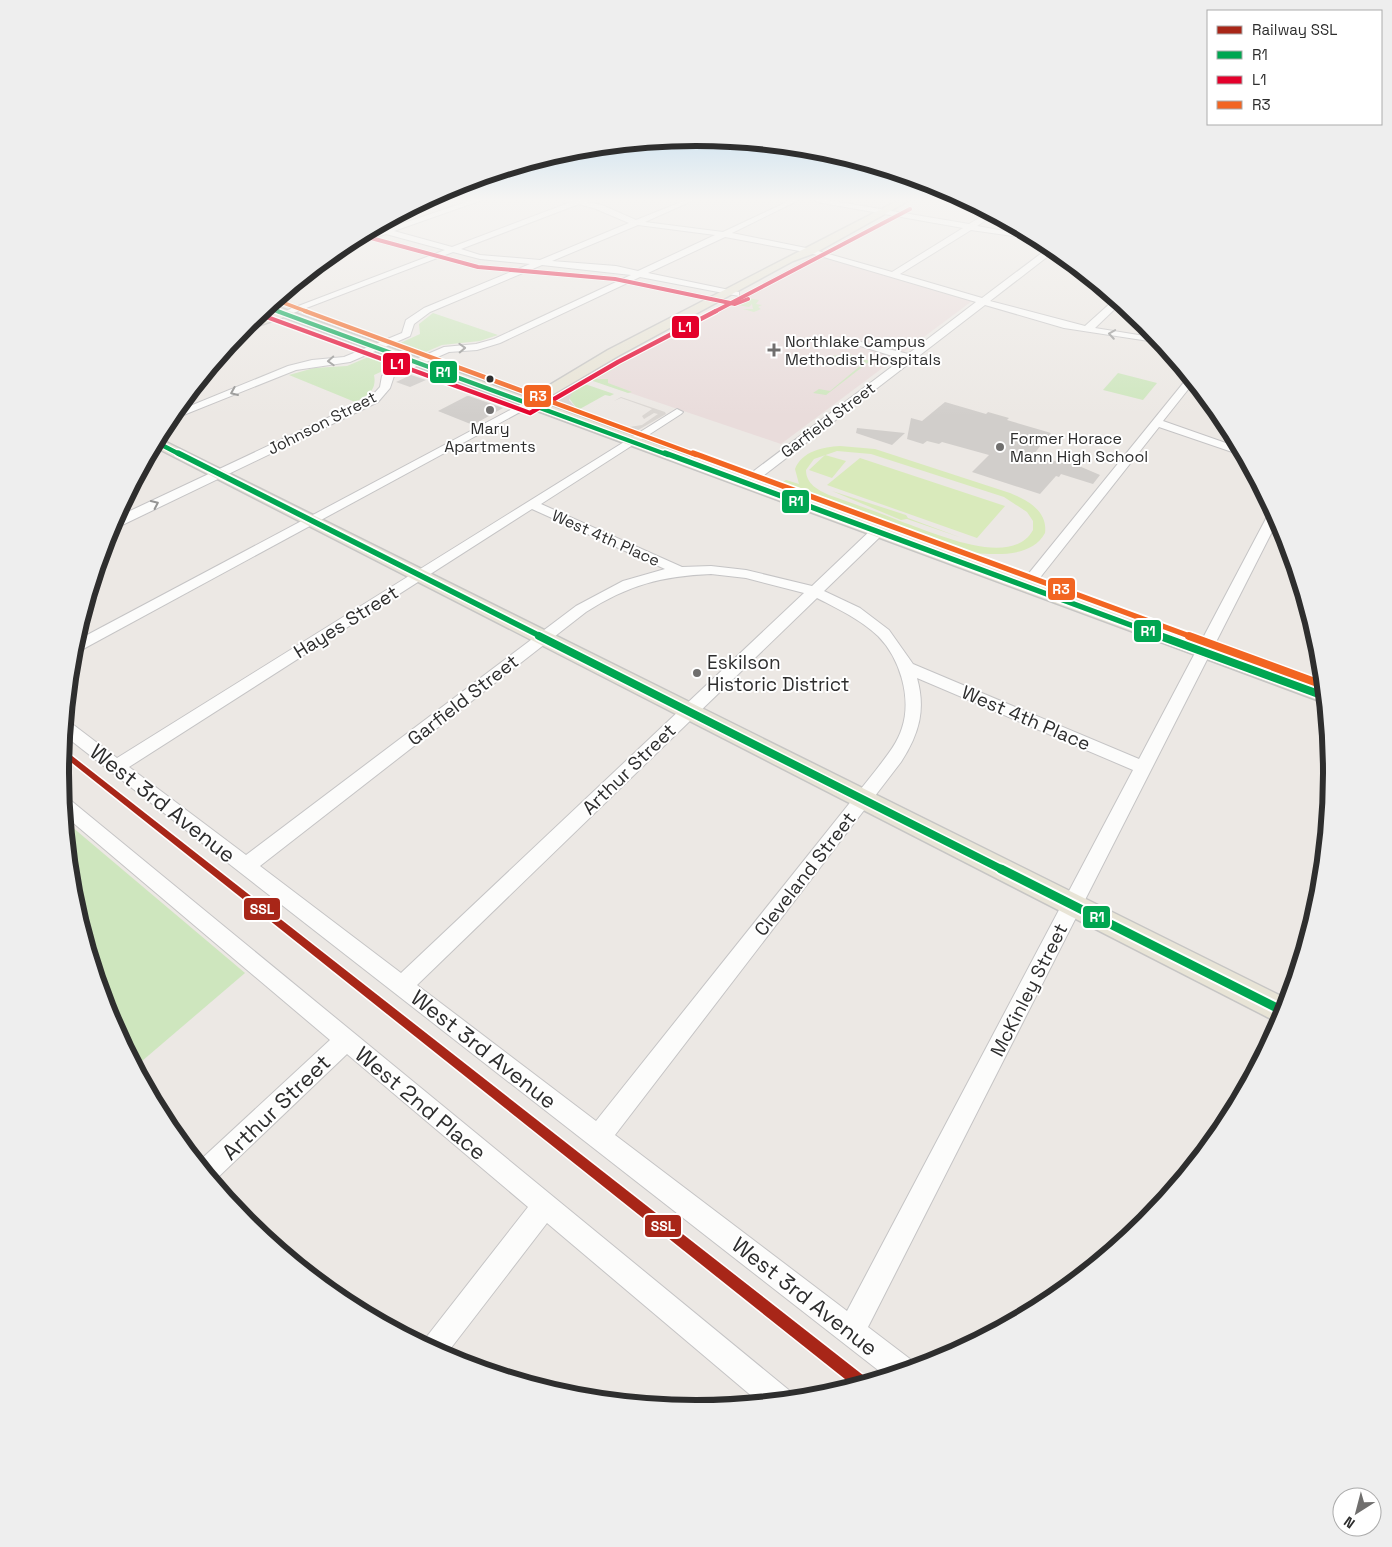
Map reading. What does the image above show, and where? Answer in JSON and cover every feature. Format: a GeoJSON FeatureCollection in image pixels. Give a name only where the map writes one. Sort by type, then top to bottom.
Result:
{"type":"FeatureCollection","features":[{"type":"Feature","properties":{"kind":"main road"},"geometry":{"type":"LineString","coordinates":[[529,403],[576,377],[613,353],[658,333],[766,272]]}},
{"type":"Feature","properties":{"kind":"main road"},"geometry":{"type":"LineString","coordinates":[[274,309],[1318,694]]}},
{"type":"Feature","properties":{"kind":"main road"},"geometry":{"type":"LineString","coordinates":[[259,323],[285,313]]}},
{"type":"Feature","properties":{"kind":"main road"},"geometry":{"type":"LineString","coordinates":[[162,445],[1278,1008]]}},
{"type":"Feature","properties":{"kind":"street"},"geometry":{"type":"LineString","coordinates":[[285,313],[393,272]]}},
{"type":"Feature","properties":{"kind":"street"},"geometry":{"type":"LineString","coordinates":[[182,414],[292,368],[312,363],[346,360],[377,347],[407,334],[406,328],[411,320],[427,310],[517,272]]}},
{"type":"Feature","properties":{"kind":"street"},"geometry":{"type":"LineString","coordinates":[[628,272],[731,293]]}},
{"type":"Feature","properties":{"kind":"street","name":"Johnson Street"},"geometry":{"type":"LineString","coordinates":[[122,520],[374,400],[385,388],[388,375],[446,349],[470,348],[497,342],[644,272]]}},
{"type":"Feature","properties":{"kind":"street"},"geometry":{"type":"LineString","coordinates":[[888,272],[1087,330],[1149,339]]}},
{"type":"Feature","properties":{"kind":"street","name":"Garfield Street"},"geometry":{"type":"LineString","coordinates":[[746,483],[1023,272]]}},
{"type":"Feature","properties":{"kind":"street"},"geometry":{"type":"LineString","coordinates":[[1087,330],[1113,305]]}},
{"type":"Feature","properties":{"kind":"street"},"geometry":{"type":"LineString","coordinates":[[860,343],[910,358]]}},
{"type":"Feature","properties":{"kind":"street"},"geometry":{"type":"LineString","coordinates":[[1026,586],[1187,384]]}},
{"type":"Feature","properties":{"kind":"street"},"geometry":{"type":"LineString","coordinates":[[82,644],[529,403]]}},
{"type":"Feature","properties":{"kind":"street","name":"Hayes Street"},"geometry":{"type":"LineString","coordinates":[[116,766],[677,412]]}},
{"type":"Feature","properties":{"kind":"street"},"geometry":{"type":"LineString","coordinates":[[1156,422],[1233,450]]}},
{"type":"Feature","properties":{"kind":"street","name":"West 4th Place"},"geometry":{"type":"LineString","coordinates":[[531,504],[680,571]]}},
{"type":"Feature","properties":{"kind":"street","name":"McKinley Street"},"geometry":{"type":"LineString","coordinates":[[851,1332],[1271,522]]}},
{"type":"Feature","properties":{"kind":"street","name":"Arthur Street"},"geometry":{"type":"LineString","coordinates":[[402,986],[878,531]]}},
{"type":"Feature","properties":{"kind":"street","name":"Garfield Street"},"geometry":{"type":"LineString","coordinates":[[246,866],[586,605],[617,588],[643,579],[680,571],[710,570],[750,573],[814,592]]}},
{"type":"Feature","properties":{"kind":"street","name":"Cleveland Street"},"geometry":{"type":"LineString","coordinates":[[599,1137],[863,799],[895,756],[910,729],[914,705],[908,668],[897,651],[877,628],[847,608],[814,592]]}},
{"type":"Feature","properties":{"kind":"street","name":"West 4th Place"},"geometry":{"type":"LineString","coordinates":[[908,668],[1144,768]]}},
{"type":"Feature","properties":{"kind":"street","name":"West 3rd Avenue"},"geometry":{"type":"LineString","coordinates":[[70,731],[898,1367]]}},
{"type":"Feature","properties":{"kind":"street","name":"West 2nd Place"},"geometry":{"type":"LineString","coordinates":[[70,810],[773,1395]]}},
{"type":"Feature","properties":{"kind":"street","name":"Arthur Street"},"geometry":{"type":"LineString","coordinates":[[210,1170],[346,1040]]}},
{"type":"Feature","properties":{"kind":"street"},"geometry":{"type":"LineString","coordinates":[[437,1344],[545,1206]]}},
{"type":"Feature","properties":{"kind":"shaded area","name":"Northlake Campus Methodist Hospitals"},"geometry":{"type":"Polygon","coordinates":[[[782,272],[873,272],[972,301],[781,444],[589,379],[782,272]]]}},
{"type":"Feature","properties":{"kind":"shaded area"},"geometry":{"type":"Polygon","coordinates":[[[581,382],[575,386],[569,400],[576,408],[589,414],[629,427],[642,425],[658,414],[654,413],[644,419],[642,416],[652,409],[621,398],[614,401],[621,397],[665,412],[666,414],[633,433],[550,403],[552,398],[581,382]]]}},
{"type":"Feature","properties":{"kind":"green space"},"geometry":{"type":"Polygon","coordinates":[[[741,297],[759,300],[756,304],[762,305],[758,307],[761,309],[754,312],[743,309],[753,309],[752,304],[749,307],[732,304],[684,330],[680,329],[735,299],[741,297]]]}},
{"type":"Feature","properties":{"kind":"green space"},"geometry":{"type":"Polygon","coordinates":[[[433,313],[498,335],[480,341],[442,345],[421,354],[396,345],[420,334],[419,324],[433,313]]]}},
{"type":"Feature","properties":{"kind":"green space"},"geometry":{"type":"Polygon","coordinates":[[[848,354],[870,361],[826,395],[813,393],[819,389],[830,391],[865,362],[851,358],[843,363],[840,362],[842,359],[832,356],[848,354]]]}},
{"type":"Feature","properties":{"kind":"green space"},"geometry":{"type":"Polygon","coordinates":[[[373,355],[398,364],[374,375],[373,389],[355,402],[289,375],[314,368],[347,366],[373,355]]]}},
{"type":"Feature","properties":{"kind":"green space"},"geometry":{"type":"Polygon","coordinates":[[[628,357],[631,359],[596,379],[608,379],[608,383],[632,392],[628,393],[593,381],[594,376],[628,357]]]}},
{"type":"Feature","properties":{"kind":"green space"},"geometry":{"type":"Polygon","coordinates":[[[1118,373],[1157,383],[1143,400],[1103,390],[1118,373]]]}},
{"type":"Feature","properties":{"kind":"green space"},"geometry":{"type":"Polygon","coordinates":[[[582,383],[614,394],[610,396],[605,395],[578,410],[569,398],[575,387],[582,383]]]}},
{"type":"Feature","properties":{"kind":"green space"},"geometry":{"type":"Polygon","coordinates":[[[833,447],[875,449],[1010,493],[1035,507],[1043,518],[1045,533],[1032,547],[1014,553],[975,553],[780,484],[786,480],[799,484],[795,469],[798,463],[814,451],[833,447]],[[837,451],[814,459],[806,470],[808,479],[817,489],[829,495],[935,534],[972,545],[991,548],[1008,547],[1023,541],[1033,530],[1033,521],[1027,512],[1004,497],[871,454],[837,451]]]}},
{"type":"Feature","properties":{"kind":"green space"},"geometry":{"type":"Polygon","coordinates":[[[825,455],[846,461],[832,478],[809,470],[825,455]]]}},
{"type":"Feature","properties":{"kind":"green space"},"geometry":{"type":"Polygon","coordinates":[[[860,458],[1005,506],[977,538],[827,485],[860,458]]]}},
{"type":"Feature","properties":{"kind":"green space"},"geometry":{"type":"Polygon","coordinates":[[[832,491],[906,515],[908,518],[962,538],[907,519],[901,520],[832,491]]]}},
{"type":"Feature","properties":{"kind":"green space"},"geometry":{"type":"Polygon","coordinates":[[[71,826],[245,973],[140,1063],[116,1014],[90,936],[81,896],[71,826]]]}},
{"type":"Feature","properties":{"kind":"building"},"geometry":{"type":"Polygon","coordinates":[[[411,375],[426,380],[410,387],[396,382],[411,375]]]}},
{"type":"Feature","properties":{"kind":"building","name":"Mary Apartments"},"geometry":{"type":"Polygon","coordinates":[[[467,396],[503,408],[473,425],[438,411],[467,396]]]}},
{"type":"Feature","properties":{"kind":"building","name":"Former Horace Mann High School"},"geometry":{"type":"Polygon","coordinates":[[[945,402],[986,414],[988,412],[1009,418],[1007,420],[1051,433],[1033,455],[1062,463],[1072,463],[1100,475],[1093,484],[1061,474],[1059,477],[1056,476],[1040,494],[972,472],[989,455],[942,442],[939,444],[927,441],[923,444],[907,439],[911,418],[922,421],[945,402]]]}},
{"type":"Feature","properties":{"kind":"building"},"geometry":{"type":"Polygon","coordinates":[[[857,428],[905,433],[892,445],[856,433],[857,428]]]}},
{"type":"Feature","properties":{"kind":"rail line","name":"SSL"},"geometry":{"type":"LineString","coordinates":[[69,757],[857,1379]]}},
{"type":"Feature","properties":{"kind":"transit line","name":"L1"},"geometry":{"type":"LineString","coordinates":[[537,272],[615,279],[735,304],[748,299]]}},
{"type":"Feature","properties":{"kind":"transit line","name":"L1"},"geometry":{"type":"LineString","coordinates":[[266,317],[530,413],[618,362],[789,272]]}},
{"type":"Feature","properties":{"kind":"transit line","name":"R3"},"geometry":{"type":"LineString","coordinates":[[282,302],[1316,683]]}},
{"type":"Feature","properties":{"kind":"transit line","name":"R1"},"geometry":{"type":"LineString","coordinates":[[274,310],[1318,694]]}},
{"type":"Feature","properties":{"kind":"transit line","name":"R1"},"geometry":{"type":"LineString","coordinates":[[162,445],[1278,1008]]}},
{"type":"Feature","properties":{"kind":"place","name":"Northlake Campus Methodist Hospitals"},"geometry":{"type":"Point","coordinates":[774,350]}},
{"type":"Feature","properties":{"kind":"place","name":"Mary Apartments"},"geometry":{"type":"Point","coordinates":[490,410]}},
{"type":"Feature","properties":{"kind":"place","name":"Former Horace Mann High School"},"geometry":{"type":"Point","coordinates":[1000,447]}},
{"type":"Feature","properties":{"kind":"place","name":"Eskilson Historic District"},"geometry":{"type":"Point","coordinates":[697,673]}}]}
